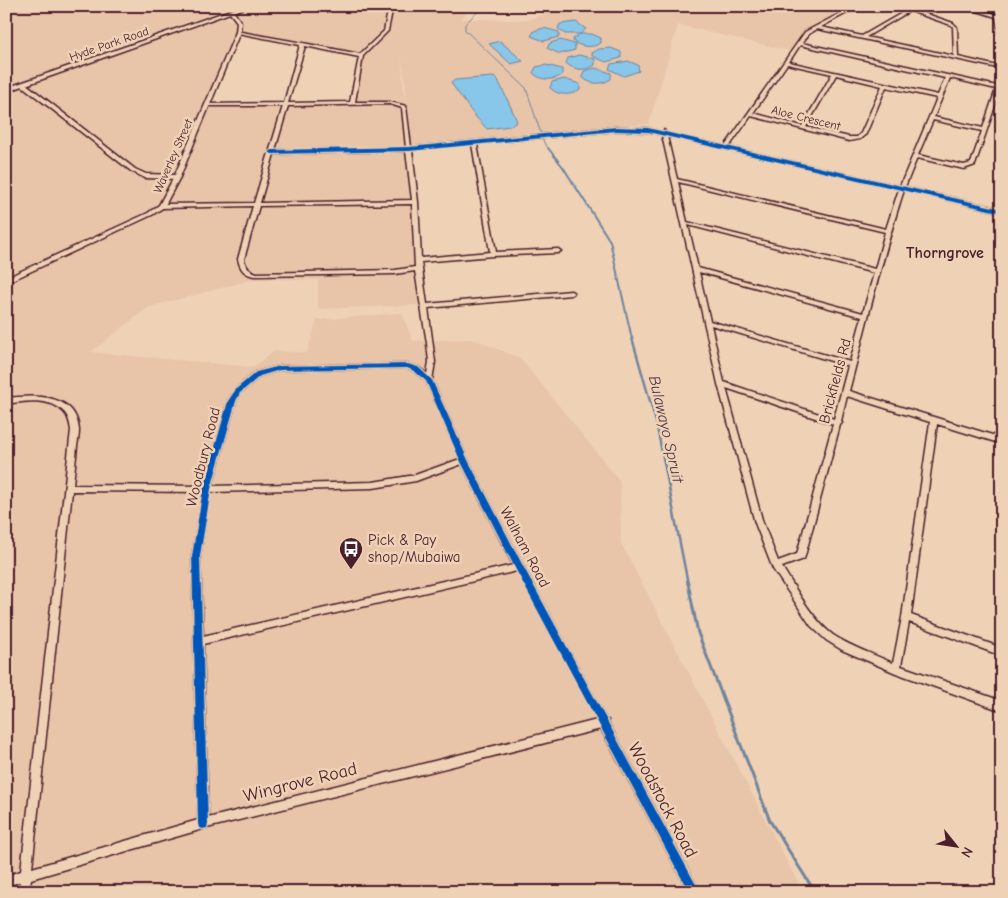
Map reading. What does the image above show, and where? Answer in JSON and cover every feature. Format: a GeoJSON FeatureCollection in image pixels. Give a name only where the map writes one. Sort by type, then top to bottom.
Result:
{"type":"FeatureCollection","features":[{"type":"Feature","properties":{"kind":"street","name":"Hyde Park Road"},"geometry":{"type":"LineString","coordinates":[[6,90],[247,6]]}},
{"type":"Feature","properties":{"kind":"street"},"geometry":{"type":"LineString","coordinates":[[352,104],[361,56],[386,31],[391,6]]}},
{"type":"Feature","properties":{"kind":"street"},"geometry":{"type":"LineString","coordinates":[[726,148],[807,33],[858,6]]}},
{"type":"Feature","properties":{"kind":"street"},"geometry":{"type":"LineString","coordinates":[[898,6],[952,24],[955,27],[956,59]]}},
{"type":"Feature","properties":{"kind":"street"},"geometry":{"type":"LineString","coordinates":[[964,6],[1000,17],[1002,38]]}},
{"type":"Feature","properties":{"kind":"street"},"geometry":{"type":"LineString","coordinates":[[862,38],[910,10]]}},
{"type":"Feature","properties":{"kind":"street"},"geometry":{"type":"LineString","coordinates":[[231,12],[239,22],[238,32],[361,56]]}},
{"type":"Feature","properties":{"kind":"street"},"geometry":{"type":"LineString","coordinates":[[817,28],[1002,68]]}},
{"type":"Feature","properties":{"kind":"street","name":"Waverley Street"},"geometry":{"type":"LineString","coordinates":[[6,280],[150,214],[162,206],[177,177],[238,32]]}},
{"type":"Feature","properties":{"kind":"street"},"geometry":{"type":"LineString","coordinates":[[303,44],[241,259],[243,266],[248,273],[257,275],[395,272],[418,269]]}},
{"type":"Feature","properties":{"kind":"street"},"geometry":{"type":"LineString","coordinates":[[800,44],[999,88]]}},
{"type":"Feature","properties":{"kind":"street"},"geometry":{"type":"LineString","coordinates":[[787,63],[939,97]]}},
{"type":"Feature","properties":{"kind":"street"},"geometry":{"type":"LineString","coordinates":[[803,128],[834,75]]}},
{"type":"Feature","properties":{"kind":"street","name":"Brickfields Rd"},"geometry":{"type":"LineString","coordinates":[[776,566],[801,556],[888,231],[902,188],[948,77]]}},
{"type":"Feature","properties":{"kind":"street"},"geometry":{"type":"LineString","coordinates":[[916,156],[964,167],[970,166],[974,162],[1002,78]]}},
{"type":"Feature","properties":{"kind":"street"},"geometry":{"type":"LineString","coordinates":[[24,84],[133,170],[145,176],[177,177]]}},
{"type":"Feature","properties":{"kind":"street","name":"Aloe Crescent"},"geometry":{"type":"LineString","coordinates":[[750,114],[849,139],[862,136],[884,86]]}},
{"type":"Feature","properties":{"kind":"street"},"geometry":{"type":"LineString","coordinates":[[207,105],[390,103],[404,107],[415,202],[418,269],[432,362],[429,380]]}},
{"type":"Feature","properties":{"kind":"street"},"geometry":{"type":"LineString","coordinates":[[932,118],[984,130]]}},
{"type":"Feature","properties":{"kind":"street"},"geometry":{"type":"LineString","coordinates":[[272,152],[408,149],[616,128],[664,132],[726,148],[1002,210]]}},
{"type":"Feature","properties":{"kind":"street"},"geometry":{"type":"LineString","coordinates":[[664,132],[721,384],[759,523],[776,566],[814,623],[829,637],[853,651],[896,669],[1002,706]]}},
{"type":"Feature","properties":{"kind":"street"},"geometry":{"type":"LineString","coordinates":[[474,142],[493,254]]}},
{"type":"Feature","properties":{"kind":"street"},"geometry":{"type":"LineString","coordinates":[[675,180],[888,231]]}},
{"type":"Feature","properties":{"kind":"street"},"geometry":{"type":"LineString","coordinates":[[162,206],[415,202]]}},
{"type":"Feature","properties":{"kind":"street"},"geometry":{"type":"LineString","coordinates":[[686,223],[878,272]]}},
{"type":"Feature","properties":{"kind":"street"},"geometry":{"type":"LineString","coordinates":[[419,260],[558,251]]}},
{"type":"Feature","properties":{"kind":"street"},"geometry":{"type":"LineString","coordinates":[[696,270],[866,316]]}},
{"type":"Feature","properties":{"kind":"street"},"geometry":{"type":"LineString","coordinates":[[425,306],[571,293]]}},
{"type":"Feature","properties":{"kind":"street"},"geometry":{"type":"LineString","coordinates":[[707,322],[852,365]]}},
{"type":"Feature","properties":{"kind":"street","name":"Woodbury Road"},"geometry":{"type":"LineString","coordinates":[[203,824],[196,556],[207,489],[232,400],[238,391],[258,374],[280,368],[400,365],[416,369],[429,380]]}},
{"type":"Feature","properties":{"kind":"street","name":"Walham Road"},"geometry":{"type":"LineString","coordinates":[[429,380],[464,460],[519,567],[605,723]]}},
{"type":"Feature","properties":{"kind":"street"},"geometry":{"type":"LineString","coordinates":[[721,384],[838,423]]}},
{"type":"Feature","properties":{"kind":"street"},"geometry":{"type":"LineString","coordinates":[[845,393],[934,422],[1002,441]]}},
{"type":"Feature","properties":{"kind":"street"},"geometry":{"type":"LineString","coordinates":[[6,401],[30,398],[62,406],[70,412],[74,419],[76,430],[24,892]]}},
{"type":"Feature","properties":{"kind":"street"},"geometry":{"type":"LineString","coordinates":[[896,669],[906,617],[934,422]]}},
{"type":"Feature","properties":{"kind":"street"},"geometry":{"type":"LineString","coordinates":[[69,488],[207,489],[372,485],[416,478],[464,460]]}},
{"type":"Feature","properties":{"kind":"street"},"geometry":{"type":"LineString","coordinates":[[198,641],[519,567]]}},
{"type":"Feature","properties":{"kind":"street"},"geometry":{"type":"LineString","coordinates":[[906,617],[1002,652]]}},
{"type":"Feature","properties":{"kind":"street","name":"Wingrove Road"},"geometry":{"type":"LineString","coordinates":[[6,881],[203,824],[605,723]]}},
{"type":"Feature","properties":{"kind":"street","name":"Woodstock Road"},"geometry":{"type":"LineString","coordinates":[[605,723],[695,892]]}},
{"type":"Feature","properties":{"kind":"shaded area"},"geometry":{"type":"Polygon","coordinates":[[[6,6],[234,6],[6,87],[6,6]]]}},
{"type":"Feature","properties":{"kind":"shaded area"},"geometry":{"type":"Polygon","coordinates":[[[254,6],[440,6],[436,9],[468,9],[462,19],[528,20],[566,6],[850,6],[805,30],[790,51],[678,25],[649,124],[537,132],[411,147],[409,113],[406,106],[406,87],[401,56],[422,305],[318,309],[318,280],[255,279],[149,307],[91,352],[253,367],[274,351],[307,353],[317,320],[402,313],[413,341],[473,339],[520,358],[620,481],[621,543],[803,892],[6,892],[6,93],[225,17],[239,24],[206,105],[283,106],[353,104],[362,57],[384,36],[390,21],[386,21],[383,33],[361,56],[241,32],[243,23],[235,14],[254,6]]]}},
{"type":"Feature","properties":{"kind":"water"},"geometry":{"type":"Polygon","coordinates":[[[576,22],[586,29],[580,34],[565,34],[558,29],[560,24],[576,22]]]}},
{"type":"Feature","properties":{"kind":"water"},"geometry":{"type":"Polygon","coordinates":[[[544,28],[559,32],[559,37],[544,41],[531,36],[534,31],[544,28]]]}},
{"type":"Feature","properties":{"kind":"water"},"geometry":{"type":"Polygon","coordinates":[[[580,34],[592,34],[601,38],[601,43],[591,46],[580,45],[573,41],[573,39],[580,34]]]}},
{"type":"Feature","properties":{"kind":"water"},"geometry":{"type":"Polygon","coordinates":[[[560,40],[575,44],[575,50],[560,54],[547,48],[550,43],[560,40]]]}},
{"type":"Feature","properties":{"kind":"water"},"geometry":{"type":"Polygon","coordinates":[[[500,41],[523,61],[511,64],[489,44],[500,41]]]}},
{"type":"Feature","properties":{"kind":"water"},"geometry":{"type":"Polygon","coordinates":[[[611,48],[621,52],[621,58],[606,62],[592,56],[592,53],[599,49],[611,48]]]}},
{"type":"Feature","properties":{"kind":"water"},"geometry":{"type":"Polygon","coordinates":[[[579,55],[595,59],[595,65],[580,69],[573,68],[566,63],[568,58],[579,55]]]}},
{"type":"Feature","properties":{"kind":"water"},"geometry":{"type":"Polygon","coordinates":[[[628,61],[638,65],[639,71],[624,76],[609,69],[611,64],[628,61]]]}},
{"type":"Feature","properties":{"kind":"water"},"geometry":{"type":"Polygon","coordinates":[[[546,65],[562,69],[562,75],[547,79],[540,78],[533,73],[536,67],[546,65]]]}},
{"type":"Feature","properties":{"kind":"water"},"geometry":{"type":"Polygon","coordinates":[[[595,68],[611,73],[611,79],[596,83],[589,82],[582,77],[584,71],[595,68]]]}},
{"type":"Feature","properties":{"kind":"water"},"geometry":{"type":"Polygon","coordinates":[[[497,78],[517,122],[510,126],[487,129],[474,115],[451,83],[455,80],[497,78]]]}},
{"type":"Feature","properties":{"kind":"water"},"geometry":{"type":"Polygon","coordinates":[[[564,79],[580,84],[580,90],[565,94],[557,93],[550,88],[552,82],[564,79]]]}},
{"type":"Feature","properties":{"kind":"waterway","name":"Bulawayo Spruit"},"geometry":{"type":"LineString","coordinates":[[487,6],[476,13],[465,24],[465,30],[526,88],[544,143],[549,149]]}},
{"type":"Feature","properties":{"kind":"waterway","name":"Bulawayo Spruit"},"geometry":{"type":"LineString","coordinates":[[548,148],[563,167],[610,241],[632,339]]}},
{"type":"Feature","properties":{"kind":"waterway","name":"Bulawayo Spruit"},"geometry":{"type":"LineString","coordinates":[[632,338],[656,422],[688,584]]}},
{"type":"Feature","properties":{"kind":"waterway","name":"Bulawayo Spruit"},"geometry":{"type":"LineString","coordinates":[[688,583],[698,633],[770,821],[815,892]]}},
{"type":"Feature","properties":{"kind":"cycle path"},"geometry":{"type":"LineString","coordinates":[[272,152],[409,149],[616,129],[648,130],[1002,211]]}},
{"type":"Feature","properties":{"kind":"cycle path"},"geometry":{"type":"LineString","coordinates":[[203,824],[196,556],[207,489],[232,401],[238,391],[258,374],[280,368],[408,366],[416,369],[429,380],[464,460],[519,567],[695,892]]}},
{"type":"Feature","properties":{"kind":"place","name":"Pick & Pay shop/Mubaiwa"},"geometry":{"type":"Point","coordinates":[351,570]}},
{"type":"Feature","properties":{"kind":"district","name":"Thorngrove"},"geometry":{"type":"Point","coordinates":[945,252]}}]}
